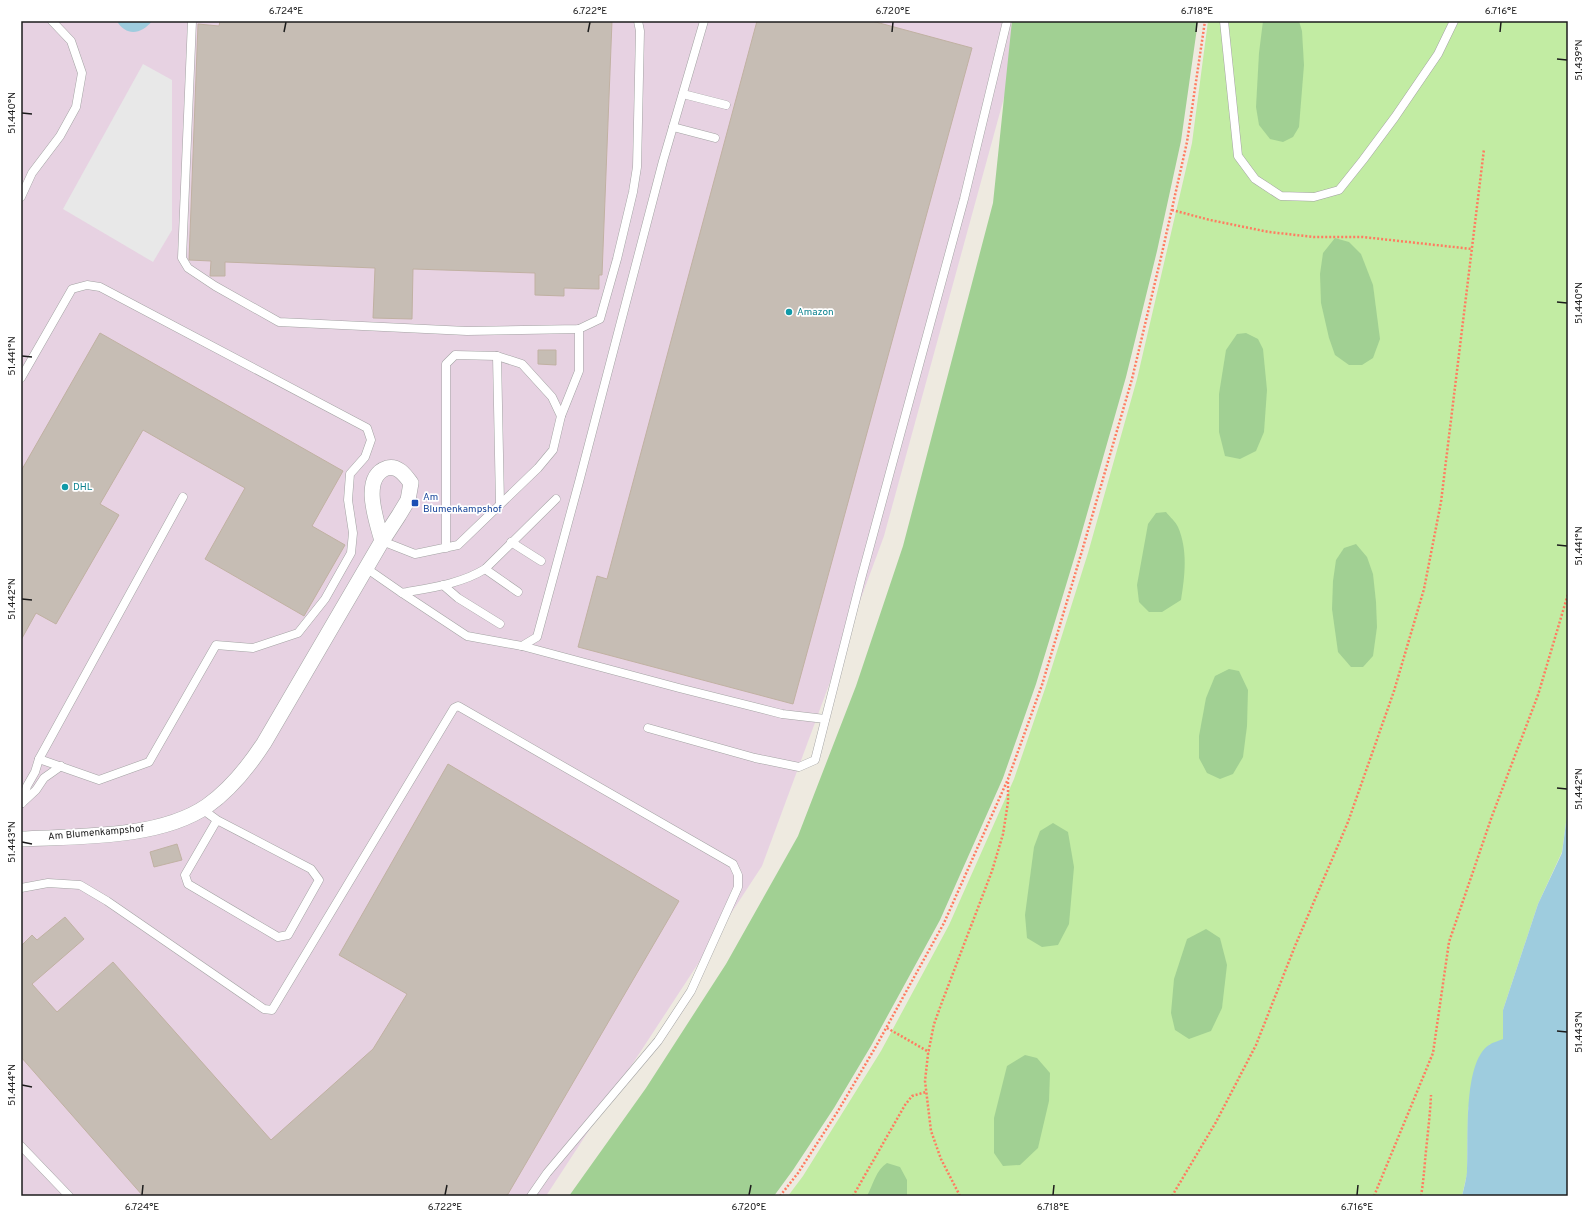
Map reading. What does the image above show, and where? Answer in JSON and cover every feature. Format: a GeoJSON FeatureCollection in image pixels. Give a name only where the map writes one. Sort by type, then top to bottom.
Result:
{"type":"FeatureCollection","features":[{"type":"Feature","properties":{"kind":"street","name":"Am Blumenkampshof"},"geometry":{"type":"LineString","coordinates":[[21,839],[120,834],[149,829],[174,821],[202,809],[224,792],[240,775],[260,749],[382,541],[408,500],[411,483],[401,471],[391,467],[381,470],[374,479],[372,488],[373,510],[382,541]]}},
{"type":"Feature","properties":{"kind":"lane"},"geometry":{"type":"LineString","coordinates":[[21,197],[32,173],[60,136],[76,107],[82,73],[71,41],[52,21]]}},
{"type":"Feature","properties":{"kind":"lane"},"geometry":{"type":"LineString","coordinates":[[192,21],[182,258],[188,268],[215,286],[279,322],[467,331],[579,329],[600,319],[617,259],[633,192],[637,166],[640,31],[638,21]]}},
{"type":"Feature","properties":{"kind":"lane"},"geometry":{"type":"LineString","coordinates":[[522,646],[536,637],[579,482],[655,190],[704,21]]}},
{"type":"Feature","properties":{"kind":"lane"},"geometry":{"type":"LineString","coordinates":[[648,728],[755,758],[799,767],[815,760],[861,579],[964,199],[1007,21]]}},
{"type":"Feature","properties":{"kind":"lane"},"geometry":{"type":"LineString","coordinates":[[1224,21],[1238,156],[1255,179],[1281,196],[1314,197],[1339,190],[1363,160],[1395,117],[1438,54],[1454,21]]}},
{"type":"Feature","properties":{"kind":"lane"},"geometry":{"type":"LineString","coordinates":[[683,94],[726,106]]}},
{"type":"Feature","properties":{"kind":"lane"},"geometry":{"type":"LineString","coordinates":[[673,127],[716,138]]}},
{"type":"Feature","properties":{"kind":"lane"},"geometry":{"type":"LineString","coordinates":[[21,378],[72,289],[87,285],[100,287],[367,428],[371,440],[365,457],[350,474],[348,500],[352,533],[351,553],[325,599],[298,633],[253,648],[216,644],[149,762],[99,780],[39,759]]}},
{"type":"Feature","properties":{"kind":"lane"},"geometry":{"type":"LineString","coordinates":[[382,541],[415,554],[458,545],[538,468],[553,450],[561,416],[579,371],[579,329]]}},
{"type":"Feature","properties":{"kind":"lane"},"geometry":{"type":"LineString","coordinates":[[446,548],[446,364],[455,355],[497,356],[522,364],[552,397],[561,416]]}},
{"type":"Feature","properties":{"kind":"lane"},"geometry":{"type":"LineString","coordinates":[[497,356],[500,504]]}},
{"type":"Feature","properties":{"kind":"lane"},"geometry":{"type":"LineString","coordinates":[[22,805],[27,786],[35,772],[39,759],[183,497]]}},
{"type":"Feature","properties":{"kind":"lane"},"geometry":{"type":"LineString","coordinates":[[402,593],[443,585],[476,574],[485,569],[556,499]]}},
{"type":"Feature","properties":{"kind":"lane"},"geometry":{"type":"LineString","coordinates":[[511,542],[541,561]]}},
{"type":"Feature","properties":{"kind":"lane"},"geometry":{"type":"LineString","coordinates":[[366,568],[466,636],[522,646],[782,714],[825,719]]}},
{"type":"Feature","properties":{"kind":"lane"},"geometry":{"type":"LineString","coordinates":[[485,569],[518,592]]}},
{"type":"Feature","properties":{"kind":"lane"},"geometry":{"type":"LineString","coordinates":[[443,585],[458,598],[500,624]]}},
{"type":"Feature","properties":{"kind":"lane"},"geometry":{"type":"LineString","coordinates":[[21,888],[48,883],[80,885],[107,901],[264,1009],[272,1010],[454,708],[458,706],[733,864],[738,875],[738,887],[691,991],[658,1041],[547,1173],[531,1196]]}},
{"type":"Feature","properties":{"kind":"lane"},"geometry":{"type":"LineString","coordinates":[[22,805],[36,790],[44,778],[61,766]]}},
{"type":"Feature","properties":{"kind":"lane"},"geometry":{"type":"LineString","coordinates":[[202,809],[217,820],[311,869],[319,880],[288,935],[278,937],[188,884],[185,875],[217,820]]}},
{"type":"Feature","properties":{"kind":"lane"},"geometry":{"type":"LineString","coordinates":[[21,1146],[69,1196]]}},
{"type":"Feature","properties":{"kind":"path"},"geometry":{"type":"LineString","coordinates":[[780,1196],[798,1173],[838,1111],[887,1028],[944,923],[1008,779],[1042,685],[1132,379],[1187,142],[1205,21]]}},
{"type":"Feature","properties":{"kind":"path"},"geometry":{"type":"LineString","coordinates":[[1172,1196],[1216,1122],[1256,1045],[1295,946],[1348,822],[1394,691],[1424,589],[1441,502],[1484,149]]}},
{"type":"Feature","properties":{"kind":"path"},"geometry":{"type":"LineString","coordinates":[[1172,210],[1210,220],[1269,232],[1314,237],[1363,237],[1472,249]]}},
{"type":"Feature","properties":{"kind":"path"},"geometry":{"type":"LineString","coordinates":[[1374,1196],[1433,1053],[1449,942],[1492,816],[1538,695],[1568,594]]}},
{"type":"Feature","properties":{"kind":"path"},"geometry":{"type":"LineString","coordinates":[[960,1196],[941,1159],[931,1131],[925,1081],[928,1052],[934,1024],[992,870],[1003,834],[1008,802],[1008,779]]}},
{"type":"Feature","properties":{"kind":"path"},"geometry":{"type":"LineString","coordinates":[[887,1028],[928,1052]]}},
{"type":"Feature","properties":{"kind":"path"},"geometry":{"type":"LineString","coordinates":[[853,1196],[905,1105],[912,1096],[926,1092]]}},
{"type":"Feature","properties":{"kind":"path"},"geometry":{"type":"LineString","coordinates":[[1421,1196],[1424,1181],[1431,1095]]}},
{"type":"Feature","properties":{"kind":"shaded area"},"geometry":{"type":"Polygon","coordinates":[[[21,21],[1025,21],[884,536],[762,866],[546,1196],[21,1196],[21,21]]]}},
{"type":"Feature","properties":{"kind":"shaded area"},"geometry":{"type":"Polygon","coordinates":[[[143,64],[172,80],[172,230],[153,262],[63,209],[143,64]]]}},
{"type":"Feature","properties":{"kind":"green space"},"geometry":{"type":"Polygon","coordinates":[[[1012,21],[1198,21],[1181,141],[1157,251],[1126,377],[1077,549],[1036,684],[1003,778],[940,920],[871,1046],[834,1108],[774,1196],[569,1196],[646,1088],[726,964],[798,836],[856,686],[903,546],[993,203],[1012,21]]]}},
{"type":"Feature","properties":{"kind":"green space"},"geometry":{"type":"Polygon","coordinates":[[[1208,21],[1568,21],[1568,808],[1562,852],[1538,904],[1503,1010],[1503,1040],[1489,1045],[1468,1109],[1467,1174],[1462,1196],[788,1196],[803,1176],[881,1051],[949,925],[1014,779],[1046,686],[1088,553],[1137,379],[1192,143],[1208,21]]]}},
{"type":"Feature","properties":{"kind":"green space"},"geometry":{"type":"Polygon","coordinates":[[[1263,21],[1299,21],[1302,31],[1304,65],[1299,127],[1293,137],[1283,142],[1270,139],[1259,125],[1256,107],[1259,53],[1263,21]]]}},
{"type":"Feature","properties":{"kind":"green space"},"geometry":{"type":"Polygon","coordinates":[[[1335,238],[1349,242],[1361,254],[1373,285],[1380,339],[1373,358],[1362,365],[1349,365],[1335,355],[1329,338],[1321,303],[1320,274],[1323,253],[1335,238]]]}},
{"type":"Feature","properties":{"kind":"green space"},"geometry":{"type":"Polygon","coordinates":[[[1246,333],[1258,339],[1263,349],[1267,390],[1264,432],[1256,451],[1240,459],[1225,456],[1219,432],[1219,394],[1226,350],[1237,334],[1246,333]]]}},
{"type":"Feature","properties":{"kind":"green space"},"geometry":{"type":"Polygon","coordinates":[[[1166,512],[1177,525],[1183,545],[1185,563],[1181,600],[1162,612],[1149,612],[1139,602],[1137,585],[1148,524],[1156,513],[1166,512]]]}},
{"type":"Feature","properties":{"kind":"green space"},"geometry":{"type":"Polygon","coordinates":[[[1356,544],[1367,557],[1373,574],[1376,602],[1377,627],[1373,656],[1363,667],[1351,667],[1338,652],[1332,609],[1333,581],[1336,560],[1344,548],[1356,544]]]}},
{"type":"Feature","properties":{"kind":"green space"},"geometry":{"type":"Polygon","coordinates":[[[1229,669],[1239,671],[1248,690],[1247,726],[1243,757],[1233,774],[1220,779],[1207,773],[1199,758],[1199,736],[1206,698],[1215,676],[1229,669]]]}},
{"type":"Feature","properties":{"kind":"green space"},"geometry":{"type":"Polygon","coordinates":[[[1053,823],[1068,832],[1074,867],[1069,924],[1058,945],[1042,947],[1027,938],[1025,915],[1034,847],[1040,831],[1053,823]]]}},
{"type":"Feature","properties":{"kind":"green space"},"geometry":{"type":"Polygon","coordinates":[[[1206,929],[1220,938],[1227,965],[1222,1008],[1211,1031],[1189,1039],[1175,1030],[1171,1013],[1174,979],[1187,939],[1206,929]]]}},
{"type":"Feature","properties":{"kind":"green space"},"geometry":{"type":"Polygon","coordinates":[[[1025,1055],[1037,1058],[1050,1073],[1049,1101],[1038,1148],[1020,1165],[1003,1166],[994,1153],[994,1118],[1007,1066],[1025,1055]]]}},
{"type":"Feature","properties":{"kind":"green space"},"geometry":{"type":"Polygon","coordinates":[[[887,1163],[900,1167],[907,1180],[907,1196],[867,1196],[877,1174],[887,1163]]]}},
{"type":"Feature","properties":{"kind":"water"},"geometry":{"type":"Polygon","coordinates":[[[117,21],[152,21],[144,29],[134,32],[125,30],[117,21]]]}},
{"type":"Feature","properties":{"kind":"water"},"geometry":{"type":"Polygon","coordinates":[[[1568,808],[1568,1196],[1462,1196],[1467,1172],[1469,1104],[1474,1068],[1480,1054],[1489,1045],[1503,1039],[1503,1010],[1538,904],[1562,853],[1568,808]]]}},
{"type":"Feature","properties":{"kind":"building"},"geometry":{"type":"Polygon","coordinates":[[[220,21],[612,21],[602,275],[599,275],[599,289],[564,288],[564,296],[535,295],[535,273],[413,269],[412,319],[373,318],[375,268],[225,262],[225,276],[210,276],[211,261],[189,260],[198,24],[219,26],[220,21]]]}},
{"type":"Feature","properties":{"kind":"building","name":"Amazon"},"geometry":{"type":"Polygon","coordinates":[[[757,21],[872,21],[972,48],[793,704],[578,647],[597,576],[607,579],[757,21]]]}},
{"type":"Feature","properties":{"kind":"building"},"geometry":{"type":"Polygon","coordinates":[[[100,333],[343,471],[312,526],[345,545],[304,616],[205,559],[245,488],[143,430],[100,504],[119,515],[56,624],[36,613],[21,640],[21,471],[100,333]]]}},
{"type":"Feature","properties":{"kind":"building"},"geometry":{"type":"Polygon","coordinates":[[[538,350],[556,350],[556,365],[538,364],[538,350]]]}},
{"type":"Feature","properties":{"kind":"building"},"geometry":{"type":"Polygon","coordinates":[[[448,764],[679,901],[508,1194],[505,1196],[143,1196],[21,1057],[21,946],[32,935],[37,940],[65,917],[84,939],[32,984],[57,1012],[113,962],[271,1140],[373,1049],[407,994],[339,955],[448,764]]]}},
{"type":"Feature","properties":{"kind":"building"},"geometry":{"type":"Polygon","coordinates":[[[177,844],[182,860],[154,867],[150,852],[177,844]]]}},
{"type":"Feature","properties":{"kind":"place","name":"Amazon"},"geometry":{"type":"Point","coordinates":[789,312]}},
{"type":"Feature","properties":{"kind":"place","name":"DHL"},"geometry":{"type":"Point","coordinates":[65,487]}},
{"type":"Feature","properties":{"kind":"place","name":"Am Blumenkampshof"},"geometry":{"type":"Point","coordinates":[415,503]}}]}
